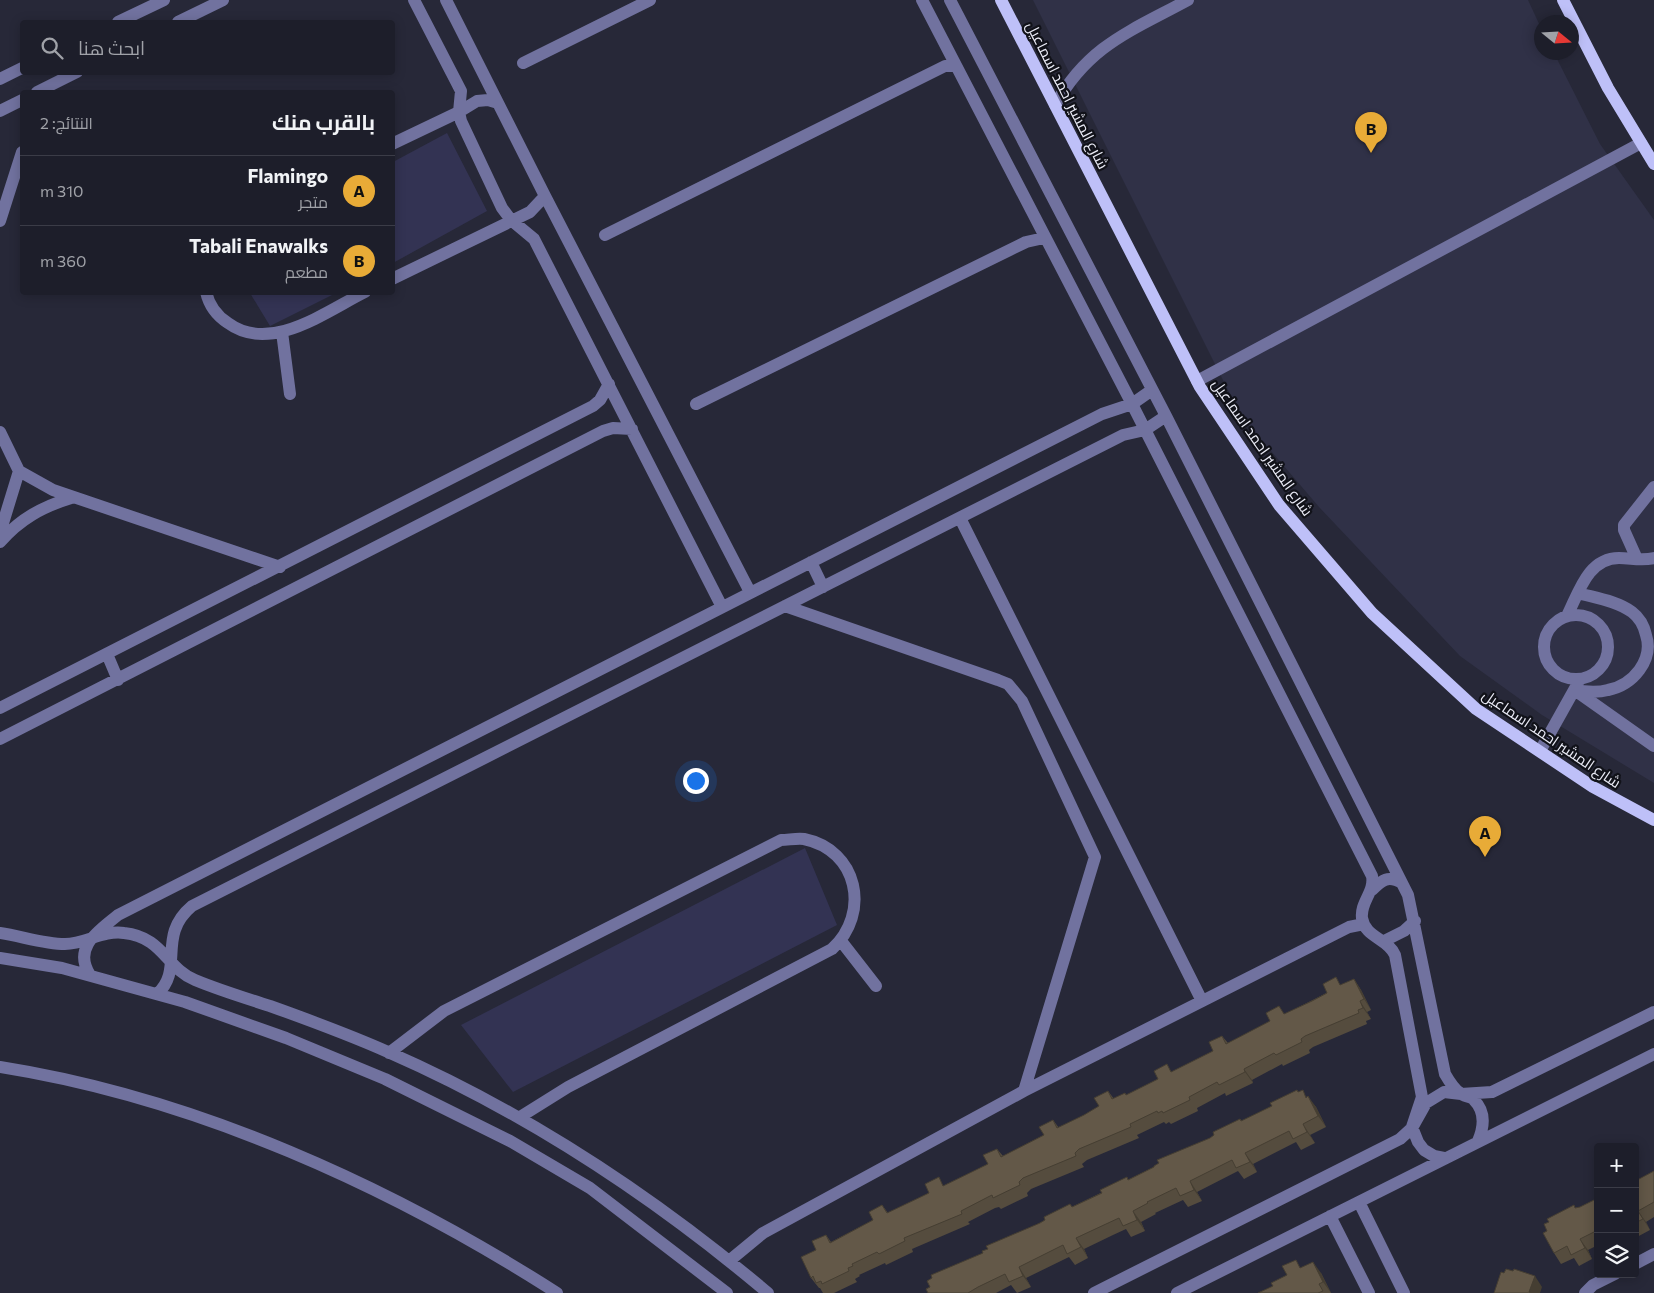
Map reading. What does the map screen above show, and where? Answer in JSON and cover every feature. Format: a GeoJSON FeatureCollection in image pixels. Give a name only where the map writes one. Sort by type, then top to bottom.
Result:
{"type":"FeatureCollection","features":[{"type":"Feature","properties":{"kind":"main road","name":"شارع المشير احمد اسماعيل"},"geometry":{"type":"LineString","coordinates":[[1001,0],[1197,380],[1279,505],[1372,613],[1476,709],[1593,788],[1654,820]]}},
{"type":"Feature","properties":{"kind":"main road"},"geometry":{"type":"LineString","coordinates":[[1563,0],[1608,88],[1654,164]]}},
{"type":"Feature","properties":{"kind":"street"},"geometry":{"type":"LineString","coordinates":[[121,20],[144,4],[164,0]]}},
{"type":"Feature","properties":{"kind":"street"},"geometry":{"type":"LineString","coordinates":[[182,20],[223,0]]}},
{"type":"Feature","properties":{"kind":"street"},"geometry":{"type":"LineString","coordinates":[[414,0],[461,90],[459,112],[502,208],[511,220],[534,239],[722,607]]}},
{"type":"Feature","properties":{"kind":"street"},"geometry":{"type":"LineString","coordinates":[[446,0],[750,592]]}},
{"type":"Feature","properties":{"kind":"street"},"geometry":{"type":"LineString","coordinates":[[523,63],[650,0]]}},
{"type":"Feature","properties":{"kind":"street"},"geometry":{"type":"LineString","coordinates":[[922,0],[1044,238],[1132,404],[1371,874],[1372,890]]}},
{"type":"Feature","properties":{"kind":"street"},"geometry":{"type":"LineString","coordinates":[[950,0],[1166,416],[1408,895],[1415,921],[1445,1074],[1461,1094],[1473,1098],[1480,1108],[1483,1125],[1478,1141]]}},
{"type":"Feature","properties":{"kind":"street"},"geometry":{"type":"LineString","coordinates":[[1055,105],[1068,82],[1084,63],[1103,47],[1188,0]]}},
{"type":"Feature","properties":{"kind":"street"},"geometry":{"type":"LineString","coordinates":[[605,235],[946,66],[956,66]]}},
{"type":"Feature","properties":{"kind":"street"},"geometry":{"type":"LineString","coordinates":[[0,79],[20,69]]}},
{"type":"Feature","properties":{"kind":"street"},"geometry":{"type":"LineString","coordinates":[[45,90],[72,75]]}},
{"type":"Feature","properties":{"kind":"street"},"geometry":{"type":"LineString","coordinates":[[395,143],[459,112],[477,101],[488,100],[498,103]]}},
{"type":"Feature","properties":{"kind":"street"},"geometry":{"type":"LineString","coordinates":[[0,111],[20,101]]}},
{"type":"Feature","properties":{"kind":"street"},"geometry":{"type":"LineString","coordinates":[[1197,380],[1641,143]]}},
{"type":"Feature","properties":{"kind":"street"},"geometry":{"type":"LineString","coordinates":[[0,222],[20,158]]}},
{"type":"Feature","properties":{"kind":"street"},"geometry":{"type":"LineString","coordinates":[[395,278],[530,212],[545,196]]}},
{"type":"Feature","properties":{"kind":"street"},"geometry":{"type":"LineString","coordinates":[[696,404],[1026,242],[1044,238]]}},
{"type":"Feature","properties":{"kind":"street"},"geometry":{"type":"LineString","coordinates":[[207,295],[210,305],[221,319],[236,329],[252,335],[270,336],[359,295]]}},
{"type":"Feature","properties":{"kind":"street"},"geometry":{"type":"LineString","coordinates":[[282,332],[290,394]]}},
{"type":"Feature","properties":{"kind":"street"},"geometry":{"type":"LineString","coordinates":[[0,708],[593,406],[600,400],[609,384]]}},
{"type":"Feature","properties":{"kind":"street"},"geometry":{"type":"LineString","coordinates":[[90,975],[85,968],[84,952],[92,937],[118,915],[1110,410],[1132,404],[1152,390]]}},
{"type":"Feature","properties":{"kind":"street"},"geometry":{"type":"LineString","coordinates":[[157,994],[170,978],[170,959],[175,925],[182,914],[192,906],[1123,435],[1145,430],[1166,416]]}},
{"type":"Feature","properties":{"kind":"street"},"geometry":{"type":"LineString","coordinates":[[0,739],[604,431],[623,427],[632,429]]}},
{"type":"Feature","properties":{"kind":"street"},"geometry":{"type":"LineString","coordinates":[[0,432],[20,471],[53,490],[71,498],[280,567]]}},
{"type":"Feature","properties":{"kind":"street"},"geometry":{"type":"LineString","coordinates":[[0,533],[20,471]]}},
{"type":"Feature","properties":{"kind":"street"},"geometry":{"type":"LineString","coordinates":[[1637,559],[1624,530],[1624,525],[1654,487]]}},
{"type":"Feature","properties":{"kind":"street"},"geometry":{"type":"LineString","coordinates":[[0,542],[29,515],[71,498]]}},
{"type":"Feature","properties":{"kind":"street"},"geometry":{"type":"LineString","coordinates":[[960,518],[1202,1001]]}},
{"type":"Feature","properties":{"kind":"street"},"geometry":{"type":"LineString","coordinates":[[1567,616],[1578,593],[1597,564],[1608,558],[1654,558]]}},
{"type":"Feature","properties":{"kind":"street"},"geometry":{"type":"LineString","coordinates":[[811,562],[823,587]]}},
{"type":"Feature","properties":{"kind":"street"},"geometry":{"type":"LineString","coordinates":[[1540,751],[1577,684],[1590,676],[1604,663],[1608,654],[1606,635],[1594,620],[1586,616],[1567,616],[1557,620],[1547,633],[1544,648],[1546,659],[1560,675],[1577,684],[1592,692],[1610,690],[1627,683],[1641,670],[1648,656],[1648,640],[1643,625],[1633,613],[1619,605],[1578,593]]}},
{"type":"Feature","properties":{"kind":"street"},"geometry":{"type":"LineString","coordinates":[[785,606],[1008,684],[1022,701],[1095,858],[1024,1091]]}},
{"type":"Feature","properties":{"kind":"street"},"geometry":{"type":"LineString","coordinates":[[107,654],[118,680]]}},
{"type":"Feature","properties":{"kind":"street"},"geometry":{"type":"LineString","coordinates":[[1577,684],[1654,746]]}},
{"type":"Feature","properties":{"kind":"street"},"geometry":{"type":"LineString","coordinates":[[388,1053],[444,1010],[781,840],[803,839],[824,846],[841,860],[850,874],[855,892],[853,918],[841,941],[832,949],[568,1087],[520,1117]]}},
{"type":"Feature","properties":{"kind":"street"},"geometry":{"type":"LineString","coordinates":[[1402,883],[1394,878],[1384,879],[1372,890],[1362,910],[1364,924],[1372,935],[1384,941],[1395,955],[1422,1097],[1412,1127],[1418,1142],[1424,1150],[1434,1156],[1444,1158]]}},
{"type":"Feature","properties":{"kind":"street"},"geometry":{"type":"LineString","coordinates":[[1384,941],[1404,931],[1415,921]]}},
{"type":"Feature","properties":{"kind":"street"},"geometry":{"type":"LineString","coordinates":[[730,1261],[763,1233],[1024,1091],[1349,927],[1364,924]]}},
{"type":"Feature","properties":{"kind":"street"},"geometry":{"type":"LineString","coordinates":[[0,933],[66,944],[103,933],[132,935],[146,939],[164,952],[178,969],[193,980],[288,1013],[388,1053],[520,1117],[577,1152],[730,1261],[768,1293]]}},
{"type":"Feature","properties":{"kind":"street"},"geometry":{"type":"LineString","coordinates":[[841,941],[876,986]]}},
{"type":"Feature","properties":{"kind":"street"},"geometry":{"type":"LineString","coordinates":[[0,958],[90,975],[157,994],[295,1042],[385,1079],[510,1141],[590,1188],[727,1293]]}},
{"type":"Feature","properties":{"kind":"street"},"geometry":{"type":"LineString","coordinates":[[1094,1293],[1400,1139],[1412,1127],[1426,1103],[1444,1092],[1461,1094],[1492,1092],[1654,1012]]}},
{"type":"Feature","properties":{"kind":"street"},"geometry":{"type":"LineString","coordinates":[[1177,1293],[1654,1054]]}},
{"type":"Feature","properties":{"kind":"street"},"geometry":{"type":"LineString","coordinates":[[0,1067],[42,1074],[144,1100],[244,1134],[341,1175],[419,1212],[506,1260],[557,1293]]}},
{"type":"Feature","properties":{"kind":"street"},"geometry":{"type":"LineString","coordinates":[[1359,1202],[1404,1293]]}},
{"type":"Feature","properties":{"kind":"street"},"geometry":{"type":"LineString","coordinates":[[1330,1216],[1369,1293]]}},
{"type":"Feature","properties":{"kind":"street"},"geometry":{"type":"LineString","coordinates":[[1639,1262],[1654,1254]]}},
{"type":"Feature","properties":{"kind":"street"},"geometry":{"type":"LineString","coordinates":[[1585,1293],[1594,1285],[1607,1278]]}},
{"type":"Feature","properties":{"kind":"shaded area"},"geometry":{"type":"Polygon","coordinates":[[[1033,0],[1528,0],[1535,15],[1534,60],[1558,60],[1600,144],[1654,220],[1654,783],[1542,715],[1460,656],[1319,507],[1241,416],[1033,0]]]}},
{"type":"Feature","properties":{"kind":"shaded area"},"geometry":{"type":"Polygon","coordinates":[[[447,133],[487,211],[395,262],[395,161],[447,133]]]}},
{"type":"Feature","properties":{"kind":"shaded area"},"geometry":{"type":"Polygon","coordinates":[[[251,295],[332,295],[270,326],[251,295]]]}},
{"type":"Feature","properties":{"kind":"shaded area"},"geometry":{"type":"Polygon","coordinates":[[[805,848],[837,925],[513,1092],[461,1025],[805,848]]]}},
{"type":"Feature","properties":{"kind":"building"},"geometry":{"type":"Polygon","coordinates":[[[1336,977],[1340,985],[1354,979],[1364,999],[1360,1001],[1363,1008],[1358,1010],[1359,1013],[1305,1036],[1301,1039],[1302,1042],[1276,1055],[1274,1053],[1244,1069],[1245,1072],[1219,1085],[1217,1082],[1189,1097],[1190,1100],[1163,1113],[1162,1111],[1158,1113],[1157,1111],[1130,1124],[1131,1127],[1079,1149],[1075,1153],[1076,1156],[1023,1178],[1019,1182],[1020,1185],[993,1198],[992,1195],[961,1211],[962,1214],[904,1238],[905,1241],[879,1254],[877,1252],[852,1264],[853,1266],[848,1268],[849,1271],[822,1284],[821,1281],[816,1283],[813,1276],[811,1278],[801,1257],[816,1250],[812,1241],[826,1235],[830,1243],[873,1220],[869,1212],[882,1205],[887,1213],[929,1193],[925,1184],[939,1177],[943,1186],[988,1164],[983,1155],[997,1149],[1001,1157],[1044,1135],[1039,1127],[1053,1120],[1057,1128],[1084,1115],[1099,1106],[1094,1098],[1108,1091],[1112,1099],[1125,1093],[1126,1095],[1158,1079],[1154,1071],[1167,1064],[1171,1072],[1213,1051],[1209,1042],[1222,1036],[1226,1044],[1270,1021],[1266,1013],[1279,1006],[1284,1014],[1327,993],[1323,984],[1336,977]]]}},
{"type":"Feature","properties":{"kind":"building"},"geometry":{"type":"Polygon","coordinates":[[[1297,1090],[1298,1092],[1303,1090],[1306,1098],[1308,1096],[1318,1116],[1303,1124],[1307,1132],[1293,1139],[1289,1131],[1245,1153],[1250,1162],[1236,1168],[1232,1160],[1190,1181],[1194,1190],[1180,1196],[1176,1188],[1147,1202],[1133,1211],[1137,1220],[1123,1226],[1119,1218],[1076,1238],[1081,1247],[1067,1254],[1063,1245],[1019,1267],[1023,1276],[1009,1282],[1005,1274],[968,1293],[928,1293],[926,1289],[930,1287],[927,1281],[932,1278],[931,1275],[983,1253],[982,1251],[988,1249],[986,1246],[1040,1223],[1045,1220],[1044,1217],[1070,1204],[1072,1207],[1102,1193],[1100,1190],[1127,1177],[1128,1180],[1154,1167],[1159,1163],[1157,1160],[1210,1138],[1214,1135],[1213,1132],[1272,1106],[1270,1103],[1297,1090]]]}},
{"type":"Feature","properties":{"kind":"building"},"geometry":{"type":"Polygon","coordinates":[[[1654,1171],[1654,1202],[1639,1210],[1639,1188],[1639,1179],[1654,1171]]]}},
{"type":"Feature","properties":{"kind":"building"},"geometry":{"type":"Polygon","coordinates":[[[1594,1200],[1594,1232],[1580,1239],[1585,1248],[1571,1255],[1567,1246],[1554,1253],[1543,1233],[1547,1231],[1544,1224],[1549,1222],[1547,1219],[1574,1205],[1575,1208],[1594,1200]]]}},
{"type":"Feature","properties":{"kind":"building"},"geometry":{"type":"Polygon","coordinates":[[[1639,1213],[1643,1219],[1639,1221],[1639,1213]]]}},
{"type":"Feature","properties":{"kind":"building"},"geometry":{"type":"Polygon","coordinates":[[[1296,1260],[1300,1268],[1313,1262],[1323,1282],[1319,1284],[1323,1291],[1318,1293],[1258,1293],[1273,1286],[1271,1283],[1287,1275],[1282,1266],[1296,1260]]]}},
{"type":"Feature","properties":{"kind":"building"},"geometry":{"type":"Polygon","coordinates":[[[1506,1269],[1513,1271],[1514,1269],[1535,1276],[1529,1292],[1533,1293],[1494,1293],[1501,1272],[1504,1273],[1506,1269]]]}},
{"type":"Feature","properties":{"kind":"place","name":"Tabali Enawalks"},"geometry":{"type":"Point","coordinates":[1371,153]}},
{"type":"Feature","properties":{"kind":"place","name":"Flamingo"},"geometry":{"type":"Point","coordinates":[1485,857]}}]}
